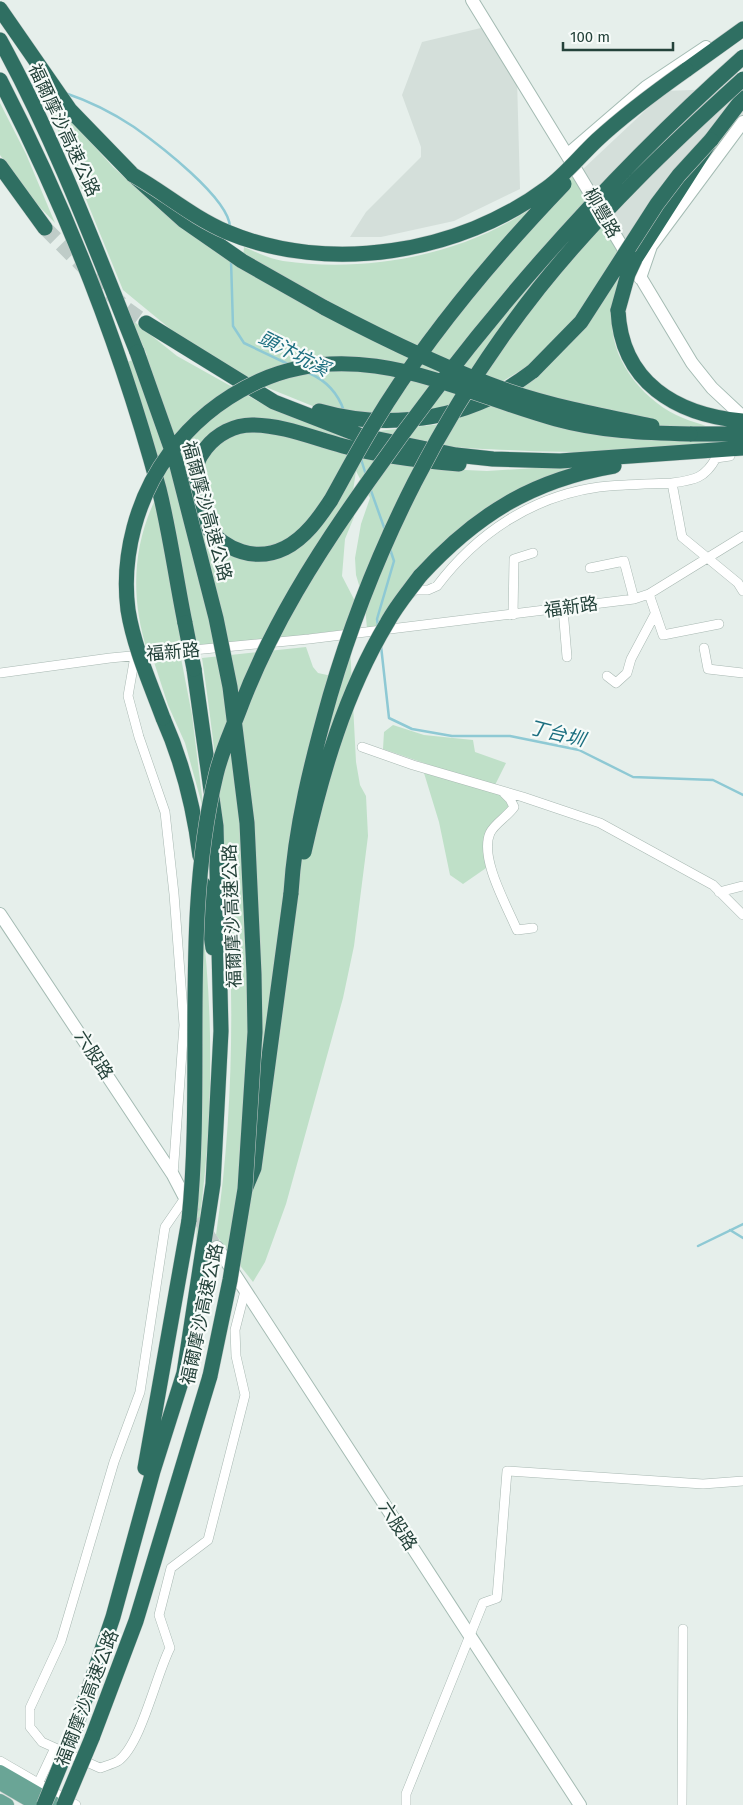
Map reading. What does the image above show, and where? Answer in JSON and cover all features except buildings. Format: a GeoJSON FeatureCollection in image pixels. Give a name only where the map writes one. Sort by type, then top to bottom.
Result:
{"type":"FeatureCollection","features":[{"type":"Feature","properties":{"kind":"highway"},"geometry":{"type":"LineString","coordinates":[[0,9],[70,110],[133,175],[183,220],[242,261],[325,308],[397,345],[510,392],[577,411],[690,434]]}},
{"type":"Feature","properties":{"kind":"highway"},"geometry":{"type":"LineString","coordinates":[[133,175],[209,223],[228,232],[264,243],[302,251],[362,253],[407,248],[463,232],[501,216],[526,202],[549,187],[598,139],[650,95],[743,29]]}},
{"type":"Feature","properties":{"kind":"highway","name":"福爾摩沙高速公路"},"geometry":{"type":"LineString","coordinates":[[3,45],[35,107],[83,218],[137,352],[176,462],[199,547],[230,687],[242,776],[247,823],[254,993],[255,1032],[245,1188],[230,1280],[210,1376],[136,1621],[92,1738],[64,1805]]}},
{"type":"Feature","properties":{"kind":"highway"},"geometry":{"type":"LineString","coordinates":[[143,1510],[142,1480],[189,1220],[196,1123],[197,907],[203,850],[218,768],[262,653],[316,556],[423,403],[460,356],[526,275],[614,180],[743,56]]}},
{"type":"Feature","properties":{"kind":"highway"},"geometry":{"type":"LineString","coordinates":[[686,70],[628,120],[528,222],[432,340],[400,383],[374,423],[331,500],[308,530],[284,548],[268,554],[244,553],[222,544],[210,531],[195,509],[192,496],[195,469],[206,448],[214,439],[230,429],[250,425],[276,427],[313,437],[351,432],[401,421],[444,413],[470,406],[499,394],[533,371],[581,322],[657,204],[679,175],[711,140]]}},
{"type":"Feature","properties":{"kind":"highway"},"geometry":{"type":"LineString","coordinates":[[245,1188],[254,1168],[291,893],[293,862],[300,822],[320,730],[346,641],[369,581],[419,474],[479,372],[540,287],[593,226],[652,165],[743,79]]}},
{"type":"Feature","properties":{"kind":"highway","name":"福爾摩沙高速公路"},"geometry":{"type":"LineString","coordinates":[[0,80],[16,110],[63,217],[106,324],[159,490],[194,669],[216,826],[220,974],[221,1031],[213,1184],[184,1373],[153,1471],[113,1617],[74,1732],[44,1805]]}},
{"type":"Feature","properties":{"kind":"highway"},"geometry":{"type":"LineString","coordinates":[[743,98],[711,140],[635,259],[623,289],[618,310],[619,324],[627,355],[643,378],[659,393],[684,408],[706,415],[743,419]]}},
{"type":"Feature","properties":{"kind":"highway"},"geometry":{"type":"LineString","coordinates":[[0,166],[45,228]]}},
{"type":"Feature","properties":{"kind":"highway"},"geometry":{"type":"LineString","coordinates":[[146,323],[233,378],[351,432],[456,455],[560,461],[743,448]]}},
{"type":"Feature","properties":{"kind":"highway"},"geometry":{"type":"LineString","coordinates":[[220,974],[209,932],[195,816],[177,749],[163,718],[136,643],[128,610],[127,582],[133,530],[147,490],[160,465],[179,440],[214,405],[243,388],[273,375],[303,366],[334,363],[372,364],[427,378],[579,425],[634,433],[743,434]]}},
{"type":"Feature","properties":{"kind":"highway"},"geometry":{"type":"LineString","coordinates":[[291,893],[298,877],[319,791],[345,711],[357,681],[388,621],[420,576],[463,533],[523,494],[558,479],[596,469],[692,453]]}},
{"type":"Feature","properties":{"kind":"main road"},"geometry":{"type":"LineString","coordinates":[[0,1772],[57,1805]]}},
{"type":"Feature","properties":{"kind":"main road"},"geometry":{"type":"LineString","coordinates":[[0,1783],[38,1805]]}},
{"type":"Feature","properties":{"kind":"main road"},"geometry":{"type":"LineString","coordinates":[[0,1801],[7,1805]]}},
{"type":"Feature","properties":{"kind":"street","name":"柳豐路"},"geometry":{"type":"LineString","coordinates":[[472,0],[692,363],[712,388],[743,419]]}},
{"type":"Feature","properties":{"kind":"street"},"geometry":{"type":"LineString","coordinates":[[567,155],[646,87],[743,21]]}},
{"type":"Feature","properties":{"kind":"street"},"geometry":{"type":"LineString","coordinates":[[640,278],[651,246],[743,122]]}},
{"type":"Feature","properties":{"kind":"street"},"geometry":{"type":"LineString","coordinates":[[382,630],[406,598],[415,590],[428,590],[436,586],[478,542],[502,522],[541,501],[599,487],[693,480],[709,471],[716,458],[743,454]]}},
{"type":"Feature","properties":{"kind":"street"},"geometry":{"type":"LineString","coordinates":[[672,483],[682,537],[738,583],[743,591]]}},
{"type":"Feature","properties":{"kind":"street","name":"福新路"},"geometry":{"type":"LineString","coordinates":[[0,673],[135,656],[300,640],[634,599],[649,594],[743,536]]}},
{"type":"Feature","properties":{"kind":"street"},"geometry":{"type":"LineString","coordinates":[[513,615],[514,558],[533,553]]}},
{"type":"Feature","properties":{"kind":"street"},"geometry":{"type":"LineString","coordinates":[[590,568],[624,561],[634,599]]}},
{"type":"Feature","properties":{"kind":"street"},"geometry":{"type":"LineString","coordinates":[[649,594],[654,614],[663,635],[719,624]]}},
{"type":"Feature","properties":{"kind":"street"},"geometry":{"type":"LineString","coordinates":[[563,609],[567,657]]}},
{"type":"Feature","properties":{"kind":"street"},"geometry":{"type":"LineString","coordinates":[[607,676],[616,683],[627,673],[631,659],[654,614]]}},
{"type":"Feature","properties":{"kind":"street"},"geometry":{"type":"LineString","coordinates":[[704,648],[708,668],[743,673]]}},
{"type":"Feature","properties":{"kind":"street"},"geometry":{"type":"LineString","coordinates":[[135,656],[128,696],[139,737],[165,812],[174,894],[183,1015],[173,1175]]}},
{"type":"Feature","properties":{"kind":"street"},"geometry":{"type":"LineString","coordinates":[[362,747],[413,765],[600,823],[714,885],[743,915]]}},
{"type":"Feature","properties":{"kind":"street"},"geometry":{"type":"LineString","coordinates":[[502,792],[510,799],[514,808],[490,832],[488,843],[492,873],[517,930],[533,928]]}},
{"type":"Feature","properties":{"kind":"street"},"geometry":{"type":"LineString","coordinates":[[720,892],[742,886]]}},
{"type":"Feature","properties":{"kind":"street","name":"六股路"},"geometry":{"type":"LineString","coordinates":[[0,914],[173,1175],[185,1198]]}},
{"type":"Feature","properties":{"kind":"street"},"geometry":{"type":"LineString","coordinates":[[185,1198],[165,1227],[140,1392],[114,1462],[61,1640],[30,1708],[30,1727],[42,1742],[100,1768],[118,1761],[132,1744],[161,1665],[170,1648],[158,1615],[171,1568],[208,1540],[245,1394],[236,1356],[235,1330],[245,1292]]}},
{"type":"Feature","properties":{"kind":"street","name":"六股路"},"geometry":{"type":"LineString","coordinates":[[216,1247],[580,1805]]}},
{"type":"Feature","properties":{"kind":"street"},"geometry":{"type":"LineString","coordinates":[[406,1805],[406,1794],[483,1603],[497,1598],[507,1471],[704,1484],[743,1482]]}},
{"type":"Feature","properties":{"kind":"street"},"geometry":{"type":"LineString","coordinates":[[682,1805],[683,1629]]}},
{"type":"Feature","properties":{"kind":"street"},"geometry":{"type":"LineString","coordinates":[[38,1784],[55,1748]]}},
{"type":"Feature","properties":{"kind":"street"},"geometry":{"type":"LineString","coordinates":[[0,1760],[76,1805]]}},
{"type":"Feature","properties":{"kind":"shaded area"},"geometry":{"type":"Polygon","coordinates":[[[485,27],[517,79],[520,189],[454,221],[381,237],[350,237],[366,212],[421,157],[421,147],[402,95],[422,42],[485,27]]]}},
{"type":"Feature","properties":{"kind":"shaded area"},"geometry":{"type":"Polygon","coordinates":[[[743,88],[743,120],[640,267],[582,170],[666,91],[743,88]]]}},
{"type":"Feature","properties":{"kind":"green space"},"geometry":{"type":"Polygon","coordinates":[[[0,103],[26,154],[55,223],[35,202],[0,155],[0,103]]]}},
{"type":"Feature","properties":{"kind":"green space"},"geometry":{"type":"Polygon","coordinates":[[[64,113],[113,167],[159,209],[242,270],[244,247],[283,261],[346,265],[411,257],[443,249],[474,239],[530,209],[571,170],[628,265],[614,306],[612,329],[622,361],[631,376],[655,401],[669,411],[712,429],[743,451],[596,452],[475,448],[426,444],[378,431],[441,424],[462,416],[526,367],[472,400],[426,411],[383,415],[315,407],[246,379],[174,332],[123,290],[52,116],[64,113]]]}},
{"type":"Feature","properties":{"kind":"green space"},"geometry":{"type":"Polygon","coordinates":[[[132,320],[177,356],[259,402],[444,469],[487,471],[597,464],[496,505],[382,625],[367,629],[365,605],[356,575],[355,558],[361,524],[370,498],[356,471],[353,491],[354,517],[345,539],[342,576],[357,605],[360,628],[204,647],[147,650],[138,612],[136,574],[142,537],[147,518],[155,500],[169,573],[193,627],[176,538],[127,362],[147,355],[132,320]]]}},
{"type":"Feature","properties":{"kind":"green space"},"geometry":{"type":"Polygon","coordinates":[[[350,646],[356,762],[360,785],[366,796],[368,836],[354,946],[343,998],[286,1204],[265,1262],[253,1282],[216,1235],[225,1163],[230,1091],[230,946],[220,802],[202,658],[306,647],[313,667],[318,673],[341,678],[350,646]]]}},
{"type":"Feature","properties":{"kind":"green space"},"geometry":{"type":"Polygon","coordinates":[[[181,658],[192,715],[204,812],[185,743],[168,705],[154,662],[181,658]]]}},
{"type":"Feature","properties":{"kind":"green space"},"geometry":{"type":"Polygon","coordinates":[[[393,725],[424,735],[473,740],[475,752],[506,763],[494,787],[383,749],[384,732],[393,725]]]}},
{"type":"Feature","properties":{"kind":"green space"},"geometry":{"type":"Polygon","coordinates":[[[424,773],[500,793],[509,801],[509,810],[493,823],[487,833],[486,846],[489,866],[463,884],[450,875],[439,822],[424,773]]]}},
{"type":"Feature","properties":{"kind":"green space"},"geometry":{"type":"Polygon","coordinates":[[[201,913],[209,995],[210,1078],[206,1162],[196,1244],[200,1141],[201,913]]]}},
{"type":"Feature","properties":{"kind":"waterway","name":"頭汴坑溪"},"geometry":{"type":"LineString","coordinates":[[29,84],[46,86]]}},
{"type":"Feature","properties":{"kind":"waterway","name":"頭汴坑溪"},"geometry":{"type":"LineString","coordinates":[[65,93],[118,117],[175,158],[206,187],[218,202],[227,215],[230,227]]}},
{"type":"Feature","properties":{"kind":"waterway","name":"頭汴坑溪"},"geometry":{"type":"LineString","coordinates":[[231,260],[233,326],[244,343],[290,365]]}},
{"type":"Feature","properties":{"kind":"waterway","name":"頭汴坑溪"},"geometry":{"type":"LineString","coordinates":[[309,373],[331,388],[339,399],[344,411]]}},
{"type":"Feature","properties":{"kind":"waterway","name":"頭汴坑溪"},"geometry":{"type":"LineString","coordinates":[[361,459],[366,475]]}},
{"type":"Feature","properties":{"kind":"waterway","name":"頭汴坑溪"},"geometry":{"type":"LineString","coordinates":[[370,488],[385,530]]}},
{"type":"Feature","properties":{"kind":"waterway","name":"頭汴坑溪"},"geometry":{"type":"LineString","coordinates":[[378,626],[377,619],[394,561],[390,549]]}},
{"type":"Feature","properties":{"kind":"waterway","name":"丁台圳"},"geometry":{"type":"LineString","coordinates":[[381,646],[389,718],[412,729],[452,736],[510,736],[579,750],[633,777],[713,780],[743,795]]}},
{"type":"Feature","properties":{"kind":"waterway"},"geometry":{"type":"LineString","coordinates":[[698,1246],[743,1224]]}},
{"type":"Feature","properties":{"kind":"waterway"},"geometry":{"type":"LineString","coordinates":[[730,1230],[743,1238]]}},
{"type":"Feature","properties":{"kind":"tunnel"},"geometry":{"type":"LineString","coordinates":[[45,228],[125,308],[146,323]]}},
{"type":"Feature","properties":{"kind":"tunnel"},"geometry":{"type":"LineString","coordinates":[[188,1203],[217,1247]]}}]}
